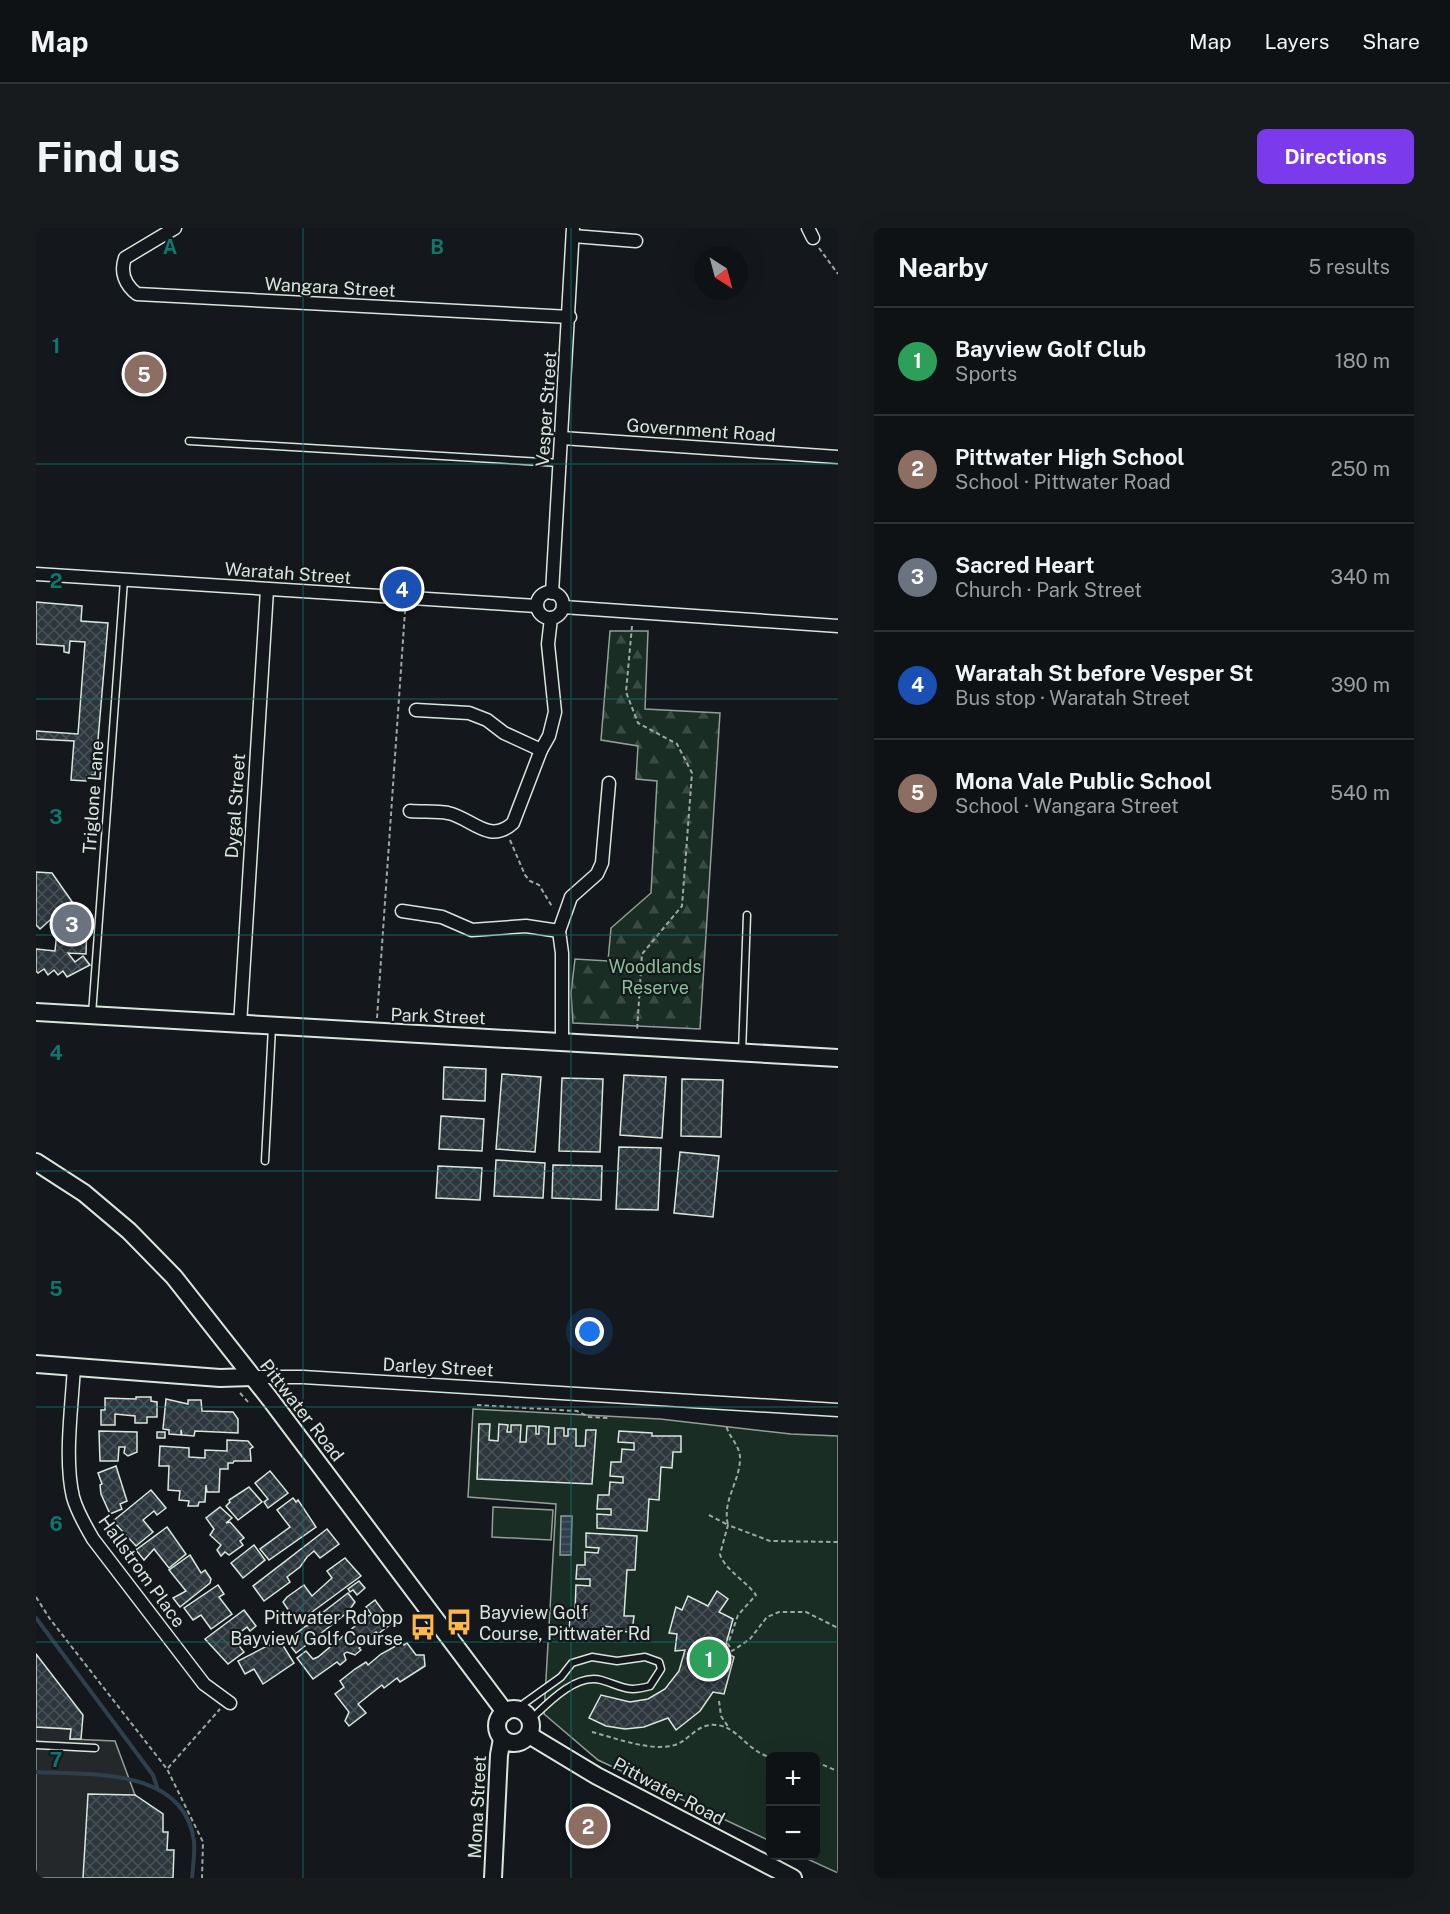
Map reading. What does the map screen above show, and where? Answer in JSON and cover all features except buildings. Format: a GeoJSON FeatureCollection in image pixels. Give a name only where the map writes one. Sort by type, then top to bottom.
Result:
{"type":"FeatureCollection","features":[{"type":"Feature","properties":{"kind":"main road","name":"Park Street"},"geometry":{"type":"LineString","coordinates":[[36,1012],[838,1058]]}},
{"type":"Feature","properties":{"kind":"main road","name":"Pittwater Road"},"geometry":{"type":"LineString","coordinates":[[36,1162],[84,1193],[129,1231],[174,1277],[510,1711]]}},
{"type":"Feature","properties":{"kind":"main road","name":"Darley Street"},"geometry":{"type":"LineString","coordinates":[[36,1365],[220,1378],[252,1377]]}},
{"type":"Feature","properties":{"kind":"main road"},"geometry":{"type":"LineString","coordinates":[[510,1711],[521,1711],[530,1728],[516,1743],[502,1739],[497,1725],[510,1711]]}},
{"type":"Feature","properties":{"kind":"main road","name":"Pittwater Road"},"geometry":{"type":"LineString","coordinates":[[530,1728],[597,1776],[793,1878]]}},
{"type":"Feature","properties":{"kind":"main road","name":"Mona Street"},"geometry":{"type":"LineString","coordinates":[[493,1878],[499,1755],[502,1739]]}},
{"type":"Feature","properties":{"kind":"street","name":"Wangara Street"},"geometry":{"type":"LineString","coordinates":[[175,228],[130,253],[122,266],[126,282],[137,294],[570,317]]}},
{"type":"Feature","properties":{"kind":"street"},"geometry":{"type":"LineString","coordinates":[[573,232],[636,241]]}},
{"type":"Feature","properties":{"kind":"street","name":"Vesper Street"},"geometry":{"type":"LineString","coordinates":[[552,593],[570,317],[573,232]]}},
{"type":"Feature","properties":{"kind":"street","name":"Government Road"},"geometry":{"type":"LineString","coordinates":[[562,438],[838,457]]}},
{"type":"Feature","properties":{"kind":"street","name":"Waratah Street"},"geometry":{"type":"LineString","coordinates":[[36,574],[537,606]]}},
{"type":"Feature","properties":{"kind":"street","name":"Dygal Street"},"geometry":{"type":"LineString","coordinates":[[240,1024],[267,590]]}},
{"type":"Feature","properties":{"kind":"street"},"geometry":{"type":"LineString","coordinates":[[552,593],[559,596],[563,607],[560,613],[551,618],[540,613],[537,606],[543,595],[552,593]]}},
{"type":"Feature","properties":{"kind":"street"},"geometry":{"type":"LineString","coordinates":[[563,607],[838,626]]}},
{"type":"Feature","properties":{"kind":"street"},"geometry":{"type":"LineString","coordinates":[[410,811],[448,813],[479,830],[492,833],[505,831],[518,815],[540,750],[549,736],[555,712],[548,644],[551,618]]}},
{"type":"Feature","properties":{"kind":"street"},"geometry":{"type":"LineString","coordinates":[[416,710],[469,713],[487,720],[504,734],[540,750]]}},
{"type":"Feature","properties":{"kind":"street"},"geometry":{"type":"LineString","coordinates":[[562,1041],[562,953],[559,931],[571,897],[597,874],[603,863],[609,783]]}},
{"type":"Feature","properties":{"kind":"street"},"geometry":{"type":"LineString","coordinates":[[402,910],[442,917],[472,930],[526,926],[559,931]]}},
{"type":"Feature","properties":{"kind":"street","name":"Hallstrom Place"},"geometry":{"type":"LineString","coordinates":[[74,1366],[70,1471],[73,1496],[80,1517],[93,1539],[204,1684],[230,1703]]}},
{"type":"Feature","properties":{"kind":"street","name":"Darley Street"},"geometry":{"type":"LineString","coordinates":[[252,1377],[303,1377],[838,1410]]}},
{"type":"Feature","properties":{"kind":"lane"},"geometry":{"type":"LineString","coordinates":[[189,441],[561,463]]}},
{"type":"Feature","properties":{"kind":"lane","name":"Triglone Lane"},"geometry":{"type":"LineString","coordinates":[[92,1016],[124,580]]}},
{"type":"Feature","properties":{"kind":"lane"},"geometry":{"type":"LineString","coordinates":[[742,1053],[747,915]]}},
{"type":"Feature","properties":{"kind":"lane"},"geometry":{"type":"LineString","coordinates":[[265,1161],[272,1026]]}},
{"type":"Feature","properties":{"kind":"lane"},"geometry":{"type":"LineString","coordinates":[[510,1711],[561,1677],[572,1663],[592,1657],[617,1661],[645,1657],[659,1662],[661,1669],[650,1686],[626,1689],[600,1680],[582,1682],[557,1694],[530,1728]]}},
{"type":"Feature","properties":{"kind":"lane"},"geometry":{"type":"LineString","coordinates":[[36,1745],[95,1748]]}},
{"type":"Feature","properties":{"kind":"path"},"geometry":{"type":"LineString","coordinates":[[811,233],[838,274]]}},
{"type":"Feature","properties":{"kind":"path"},"geometry":{"type":"LineString","coordinates":[[376,1033],[405,611]]}},
{"type":"Feature","properties":{"kind":"path"},"geometry":{"type":"LineString","coordinates":[[632,626],[626,692],[638,723],[677,744],[692,773],[682,906],[642,954],[636,1046]]}},
{"type":"Feature","properties":{"kind":"path"},"geometry":{"type":"LineString","coordinates":[[505,831],[517,850],[530,882],[539,885],[552,908],[559,910]]}},
{"type":"Feature","properties":{"kind":"path"},"geometry":{"type":"LineString","coordinates":[[239,1393],[250,1404]]}},
{"type":"Feature","properties":{"kind":"path"},"geometry":{"type":"LineString","coordinates":[[477,1405],[577,1411],[589,1417],[608,1418]]}},
{"type":"Feature","properties":{"kind":"path"},"geometry":{"type":"LineString","coordinates":[[726,1425],[737,1446],[740,1460],[728,1499],[728,1525],[721,1546],[721,1559],[746,1581],[756,1595],[738,1615],[729,1648],[732,1651],[750,1639],[767,1617],[779,1612],[806,1612],[838,1628]]}},
{"type":"Feature","properties":{"kind":"path"},"geometry":{"type":"LineString","coordinates":[[709,1515],[770,1541],[838,1542]]}},
{"type":"Feature","properties":{"kind":"path"},"geometry":{"type":"LineString","coordinates":[[36,1597],[64,1637],[167,1769],[203,1842],[202,1878]]}},
{"type":"Feature","properties":{"kind":"path"},"geometry":{"type":"LineString","coordinates":[[719,1701],[721,1716],[729,1728],[754,1751],[766,1755]]}},
{"type":"Feature","properties":{"kind":"path"},"geometry":{"type":"LineString","coordinates":[[167,1769],[216,1712],[230,1703]]}},
{"type":"Feature","properties":{"kind":"path"},"geometry":{"type":"LineString","coordinates":[[592,1732],[639,1744],[674,1745],[704,1726],[718,1725],[729,1728]]}},
{"type":"Feature","properties":{"kind":"path"},"geometry":{"type":"LineString","coordinates":[[820,1764],[835,1770]]}},
{"type":"Feature","properties":{"kind":"green space","name":"Woodlands Reserve"},"geometry":{"type":"Polygon","coordinates":[[[610,631],[648,631],[645,709],[720,713],[700,1029],[573,1023],[571,993],[575,959],[608,961],[611,928],[651,893],[657,781],[636,779],[638,746],[601,740],[610,631]]]}},
{"type":"Feature","properties":{"kind":"green space"},"geometry":{"type":"Polygon","coordinates":[[[473,1409],[660,1419],[791,1434],[838,1436],[838,1873],[810,1860],[820,1860],[820,1752],[766,1752],[766,1839],[598,1760],[544,1714],[556,1504],[468,1497],[473,1409]]]}},
{"type":"Feature","properties":{"kind":"green space"},"geometry":{"type":"Polygon","coordinates":[[[493,1507],[553,1510],[551,1540],[492,1537],[493,1507]]]}},
{"type":"Feature","properties":{"kind":"shaded area"},"geometry":{"type":"Polygon","coordinates":[[[36,1727],[71,1729],[70,1739],[115,1741],[135,1795],[83,1878],[36,1878],[36,1727]]]}},
{"type":"Feature","properties":{"kind":"water"},"geometry":{"type":"Polygon","coordinates":[[[561,1516],[572,1516],[571,1555],[560,1555],[561,1516]]]}},
{"type":"Feature","properties":{"kind":"waterway"},"geometry":{"type":"LineString","coordinates":[[36,1618],[153,1775],[157,1787]]}},
{"type":"Feature","properties":{"kind":"waterway"},"geometry":{"type":"LineString","coordinates":[[36,1772],[107,1776],[132,1780],[154,1787],[173,1799],[187,1817],[194,1841],[192,1878]]}},
{"type":"Feature","properties":{"kind":"place","name":"Mona Vale Public School"},"geometry":{"type":"Point","coordinates":[144,374]}},
{"type":"Feature","properties":{"kind":"place","name":"Waratah St before Vesper St"},"geometry":{"type":"Point","coordinates":[402,589]}},
{"type":"Feature","properties":{"kind":"place","name":"Sacred Heart"},"geometry":{"type":"Point","coordinates":[72,924]}},
{"type":"Feature","properties":{"kind":"place","name":"Bayview Golf Course, Pittwater Rd"},"geometry":{"type":"Point","coordinates":[459,1622]}},
{"type":"Feature","properties":{"kind":"place","name":"Pittwater Rd opp Bayview Golf Course"},"geometry":{"type":"Point","coordinates":[423,1627]}},
{"type":"Feature","properties":{"kind":"place","name":"Bayview Golf Club"},"geometry":{"type":"Point","coordinates":[709,1659]}},
{"type":"Feature","properties":{"kind":"place","name":"Pittwater High School"},"geometry":{"type":"Point","coordinates":[588,1826]}}]}
